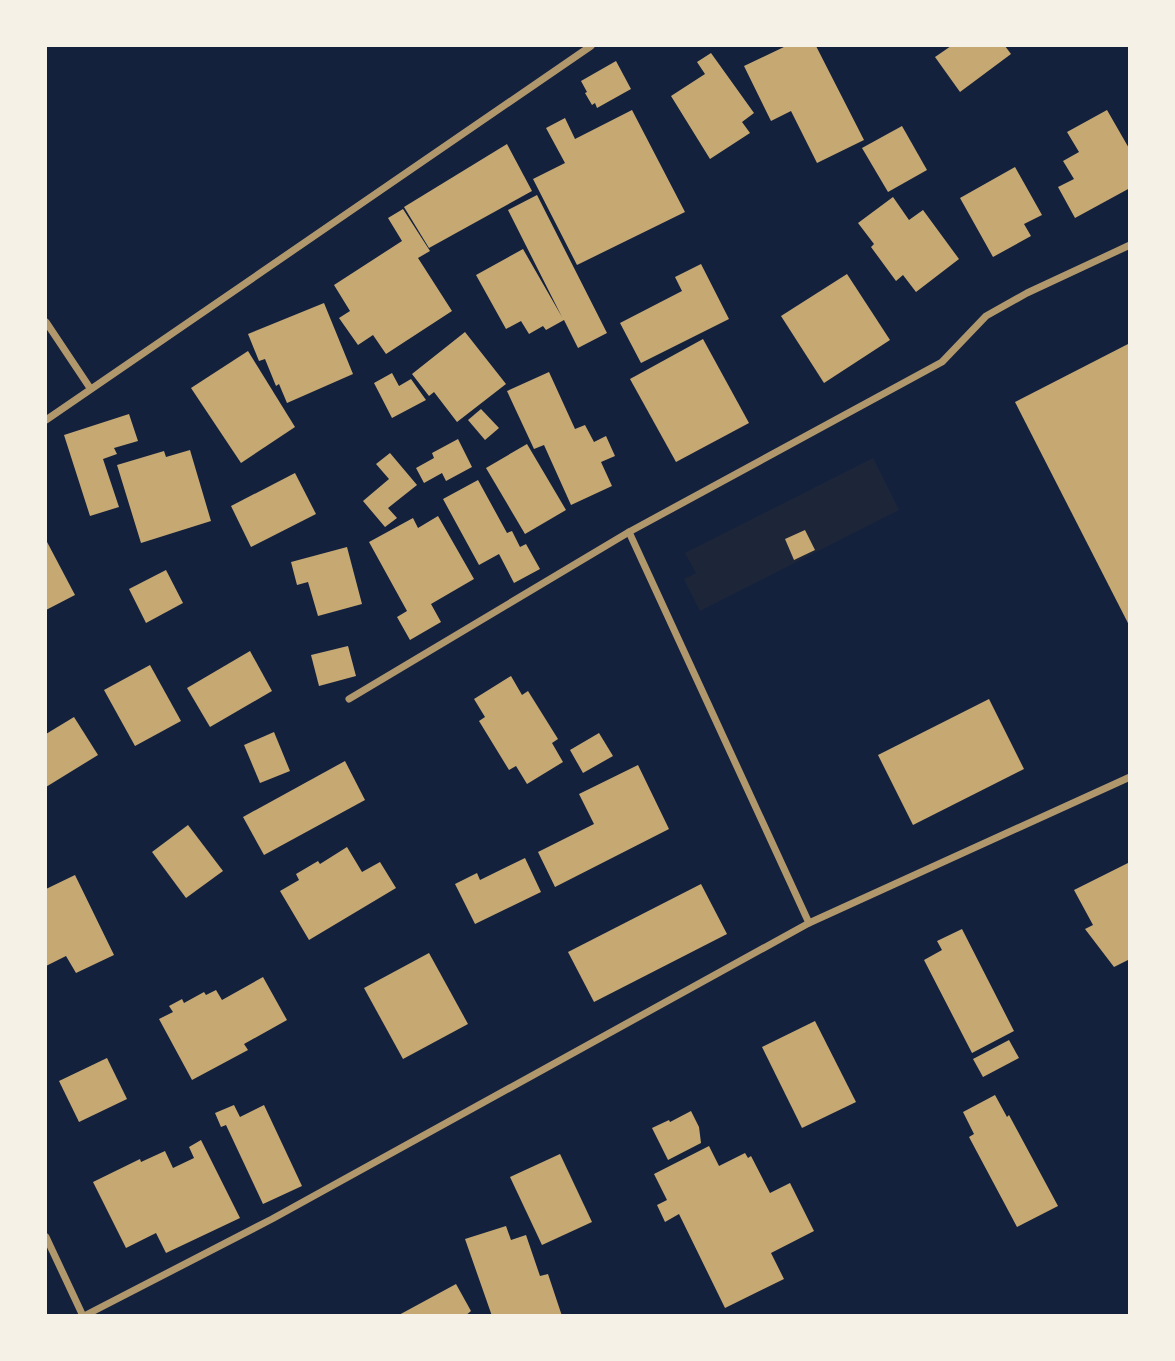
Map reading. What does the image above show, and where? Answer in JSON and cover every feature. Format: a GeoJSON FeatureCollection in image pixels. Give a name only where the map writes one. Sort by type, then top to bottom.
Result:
{"type":"FeatureCollection","features":[{"type":"Feature","properties":{"kind":"street"},"geometry":{"type":"LineString","coordinates":[[46,420],[591,46]]}},
{"type":"Feature","properties":{"kind":"street"},"geometry":{"type":"LineString","coordinates":[[349,699],[629,532],[942,362],[986,316],[1027,293],[1129,245]]}},
{"type":"Feature","properties":{"kind":"street"},"geometry":{"type":"LineString","coordinates":[[46,323],[90,388]]}},
{"type":"Feature","properties":{"kind":"street"},"geometry":{"type":"LineString","coordinates":[[629,532],[809,923]]}},
{"type":"Feature","properties":{"kind":"street"},"geometry":{"type":"LineString","coordinates":[[46,1237],[84,1315],[272,1219],[809,923],[1129,777]]}},
{"type":"Feature","properties":{"kind":"shaded area"},"geometry":{"type":"Polygon","coordinates":[[[873,458],[899,510],[700,611],[684,579],[696,573],[685,553],[873,458]]]}},
{"type":"Feature","properties":{"kind":"building"},"geometry":{"type":"Polygon","coordinates":[[[786,46],[816,46],[864,140],[817,163],[791,111],[771,121],[744,66],[786,46]]]}},
{"type":"Feature","properties":{"kind":"building"},"geometry":{"type":"Polygon","coordinates":[[[951,46],[1005,46],[1011,54],[960,92],[935,57],[951,46]]]}},
{"type":"Feature","properties":{"kind":"building"},"geometry":{"type":"Polygon","coordinates":[[[711,53],[754,113],[742,122],[750,133],[710,159],[671,96],[705,74],[697,62],[711,53]]]}},
{"type":"Feature","properties":{"kind":"building"},"geometry":{"type":"Polygon","coordinates":[[[616,61],[631,89],[597,108],[595,103],[592,105],[581,81],[616,61]]]}},
{"type":"Feature","properties":{"kind":"building"},"geometry":{"type":"Polygon","coordinates":[[[632,110],[685,212],[577,265],[533,179],[565,163],[546,128],[565,118],[575,139],[632,110]]]}},
{"type":"Feature","properties":{"kind":"building"},"geometry":{"type":"Polygon","coordinates":[[[1107,110],[1130,150],[1130,188],[1075,218],[1058,187],[1074,179],[1063,161],[1079,152],[1067,132],[1107,110]]]}},
{"type":"Feature","properties":{"kind":"building"},"geometry":{"type":"Polygon","coordinates":[[[902,126],[927,170],[888,192],[862,148],[902,126]]]}},
{"type":"Feature","properties":{"kind":"building"},"geometry":{"type":"Polygon","coordinates":[[[507,144],[532,191],[429,248],[404,207],[507,144]]]}},
{"type":"Feature","properties":{"kind":"building"},"geometry":{"type":"Polygon","coordinates":[[[1015,167],[1042,215],[1024,224],[1031,236],[993,257],[960,198],[1015,167]]]}},
{"type":"Feature","properties":{"kind":"building"},"geometry":{"type":"Polygon","coordinates":[[[537,195],[607,333],[578,348],[564,320],[546,330],[543,326],[529,334],[521,321],[506,329],[476,275],[523,249],[562,317],[508,210],[537,195]]]}},
{"type":"Feature","properties":{"kind":"building"},"geometry":{"type":"Polygon","coordinates":[[[893,197],[909,220],[923,210],[959,259],[916,292],[903,275],[896,281],[871,247],[874,244],[858,223],[893,197]]]}},
{"type":"Feature","properties":{"kind":"building"},"geometry":{"type":"Polygon","coordinates":[[[403,209],[430,251],[418,258],[452,311],[386,354],[373,335],[358,345],[339,318],[350,311],[334,285],[402,241],[388,218],[403,209]]]}},
{"type":"Feature","properties":{"kind":"building"},"geometry":{"type":"Polygon","coordinates":[[[701,264],[729,319],[641,363],[620,323],[682,291],[675,277],[701,264]]]}},
{"type":"Feature","properties":{"kind":"building"},"geometry":{"type":"Polygon","coordinates":[[[847,274],[890,340],[824,383],[781,316],[847,274]]]}},
{"type":"Feature","properties":{"kind":"building"},"geometry":{"type":"Polygon","coordinates":[[[324,303],[353,374],[287,403],[279,384],[276,386],[265,359],[259,361],[248,334],[324,303]]]}},
{"type":"Feature","properties":{"kind":"building"},"geometry":{"type":"Polygon","coordinates":[[[465,332],[506,384],[457,422],[434,392],[429,396],[412,374],[465,332]]]}},
{"type":"Feature","properties":{"kind":"building"},"geometry":{"type":"Polygon","coordinates":[[[703,339],[749,423],[676,462],[630,379],[703,339]]]}},
{"type":"Feature","properties":{"kind":"building"},"geometry":{"type":"Polygon","coordinates":[[[1130,343],[1130,627],[1015,402],[1130,343]]]}},
{"type":"Feature","properties":{"kind":"building"},"geometry":{"type":"Polygon","coordinates":[[[248,351],[295,427],[241,463],[191,388],[248,351]]]}},
{"type":"Feature","properties":{"kind":"building"},"geometry":{"type":"Polygon","coordinates":[[[549,372],[575,429],[585,425],[594,442],[606,436],[615,456],[601,462],[612,486],[571,505],[544,445],[534,449],[507,391],[549,372]]]}},
{"type":"Feature","properties":{"kind":"building"},"geometry":{"type":"Polygon","coordinates":[[[392,373],[399,386],[411,379],[426,400],[392,418],[374,383],[392,373]]]}},
{"type":"Feature","properties":{"kind":"building"},"geometry":{"type":"Polygon","coordinates":[[[481,409],[499,428],[485,440],[468,420],[481,409]]]}},
{"type":"Feature","properties":{"kind":"building"},"geometry":{"type":"Polygon","coordinates":[[[129,414],[138,441],[114,448],[117,454],[103,459],[119,507],[90,516],[64,435],[129,414]]]}},
{"type":"Feature","properties":{"kind":"building"},"geometry":{"type":"Polygon","coordinates":[[[458,439],[472,467],[446,481],[442,473],[424,483],[416,468],[434,458],[432,453],[458,439]]]}},
{"type":"Feature","properties":{"kind":"building"},"geometry":{"type":"Polygon","coordinates":[[[527,444],[566,510],[525,534],[486,468],[527,444]]]}},
{"type":"Feature","properties":{"kind":"building"},"geometry":{"type":"Polygon","coordinates":[[[190,450],[211,521],[141,543],[117,465],[164,451],[166,457],[190,450]]]}},
{"type":"Feature","properties":{"kind":"building"},"geometry":{"type":"Polygon","coordinates":[[[390,453],[417,485],[388,508],[397,518],[385,527],[363,501],[389,479],[376,464],[390,453]]]}},
{"type":"Feature","properties":{"kind":"building"},"geometry":{"type":"Polygon","coordinates":[[[295,473],[316,514],[251,547],[231,506],[295,473]]]}},
{"type":"Feature","properties":{"kind":"building"},"geometry":{"type":"Polygon","coordinates":[[[478,480],[507,533],[512,531],[520,547],[526,544],[540,569],[514,583],[499,554],[479,565],[443,499],[478,480]]]}},
{"type":"Feature","properties":{"kind":"building"},"geometry":{"type":"Polygon","coordinates":[[[438,516],[474,579],[431,604],[441,622],[410,640],[397,617],[407,611],[369,542],[413,518],[418,528],[438,516]]]}},
{"type":"Feature","properties":{"kind":"building"},"geometry":{"type":"Polygon","coordinates":[[[805,530],[815,550],[794,560],[785,539],[805,530]]]}},
{"type":"Feature","properties":{"kind":"building"},"geometry":{"type":"Polygon","coordinates":[[[46,540],[75,595],[46,610],[46,540]]]}},
{"type":"Feature","properties":{"kind":"building"},"geometry":{"type":"Polygon","coordinates":[[[347,547],[362,604],[318,616],[308,582],[297,585],[291,562],[347,547]]]}},
{"type":"Feature","properties":{"kind":"building"},"geometry":{"type":"Polygon","coordinates":[[[166,570],[183,603],[146,623],[129,589],[166,570]]]}},
{"type":"Feature","properties":{"kind":"building"},"geometry":{"type":"Polygon","coordinates":[[[348,646],[356,676],[319,686],[311,655],[348,646]]]}},
{"type":"Feature","properties":{"kind":"building"},"geometry":{"type":"Polygon","coordinates":[[[250,651],[272,691],[210,727],[187,688],[250,651]]]}},
{"type":"Feature","properties":{"kind":"building"},"geometry":{"type":"Polygon","coordinates":[[[150,665],[181,721],[135,746],[104,690],[150,665]]]}},
{"type":"Feature","properties":{"kind":"building"},"geometry":{"type":"Polygon","coordinates":[[[511,676],[522,695],[528,691],[558,739],[552,743],[563,762],[527,784],[516,766],[509,770],[479,721],[485,717],[474,699],[511,676]]]}},
{"type":"Feature","properties":{"kind":"building"},"geometry":{"type":"Polygon","coordinates":[[[989,699],[1024,769],[913,825],[878,755],[989,699]]]}},
{"type":"Feature","properties":{"kind":"building"},"geometry":{"type":"Polygon","coordinates":[[[74,717],[98,755],[46,787],[46,734],[74,717]]]}},
{"type":"Feature","properties":{"kind":"building"},"geometry":{"type":"Polygon","coordinates":[[[274,732],[290,771],[260,783],[244,745],[274,732]]]}},
{"type":"Feature","properties":{"kind":"building"},"geometry":{"type":"Polygon","coordinates":[[[599,733],[613,756],[583,773],[570,750],[599,733]]]}},
{"type":"Feature","properties":{"kind":"building"},"geometry":{"type":"Polygon","coordinates":[[[345,761],[365,800],[264,855],[243,817],[345,761]]]}},
{"type":"Feature","properties":{"kind":"building"},"geometry":{"type":"Polygon","coordinates":[[[638,765],[669,829],[555,887],[538,852],[594,824],[579,794],[638,765]]]}},
{"type":"Feature","properties":{"kind":"building"},"geometry":{"type":"Polygon","coordinates":[[[188,825],[223,871],[186,898],[152,852],[188,825]]]}},
{"type":"Feature","properties":{"kind":"building"},"geometry":{"type":"Polygon","coordinates":[[[347,847],[362,872],[380,862],[396,888],[309,940],[280,891],[299,880],[296,874],[318,861],[320,864],[347,847]]]}},
{"type":"Feature","properties":{"kind":"building"},"geometry":{"type":"Polygon","coordinates":[[[525,858],[541,892],[475,924],[455,884],[477,873],[480,880],[525,858]]]}},
{"type":"Feature","properties":{"kind":"building"},"geometry":{"type":"Polygon","coordinates":[[[1130,862],[1130,959],[1114,967],[1085,929],[1093,925],[1074,890],[1130,862]]]}},
{"type":"Feature","properties":{"kind":"building"},"geometry":{"type":"Polygon","coordinates":[[[75,875],[114,955],[76,973],[66,956],[46,966],[46,889],[75,875]]]}},
{"type":"Feature","properties":{"kind":"building"},"geometry":{"type":"Polygon","coordinates":[[[701,884],[727,934],[594,1002],[568,952],[701,884]]]}},
{"type":"Feature","properties":{"kind":"building"},"geometry":{"type":"Polygon","coordinates":[[[962,929],[1014,1031],[972,1053],[924,960],[942,950],[937,941],[962,929]]]}},
{"type":"Feature","properties":{"kind":"building"},"geometry":{"type":"Polygon","coordinates":[[[429,953],[468,1024],[403,1059],[364,988],[429,953]]]}},
{"type":"Feature","properties":{"kind":"building"},"geometry":{"type":"Polygon","coordinates":[[[263,977],[287,1020],[244,1044],[248,1050],[192,1080],[159,1019],[173,1012],[169,1006],[182,999],[184,1003],[204,992],[206,995],[216,990],[222,1000],[263,977]]]}},
{"type":"Feature","properties":{"kind":"building"},"geometry":{"type":"Polygon","coordinates":[[[815,1021],[856,1102],[802,1128],[762,1047],[815,1021]]]}},
{"type":"Feature","properties":{"kind":"building"},"geometry":{"type":"Polygon","coordinates":[[[1009,1040],[1019,1058],[983,1077],[973,1059],[1009,1040]]]}},
{"type":"Feature","properties":{"kind":"building"},"geometry":{"type":"Polygon","coordinates":[[[107,1058],[127,1099],[79,1122],[59,1081],[107,1058]]]}},
{"type":"Feature","properties":{"kind":"building"},"geometry":{"type":"Polygon","coordinates":[[[995,1095],[1007,1117],[1009,1115],[1058,1206],[1017,1227],[969,1137],[974,1134],[963,1112],[995,1095]]]}},
{"type":"Feature","properties":{"kind":"building"},"geometry":{"type":"Polygon","coordinates":[[[234,1105],[240,1117],[264,1105],[302,1186],[263,1204],[226,1125],[221,1127],[215,1113],[234,1105]]]}},
{"type":"Feature","properties":{"kind":"building"},"geometry":{"type":"Polygon","coordinates":[[[691,1111],[699,1127],[701,1143],[668,1160],[652,1128],[691,1111]]]}},
{"type":"Feature","properties":{"kind":"building"},"geometry":{"type":"Polygon","coordinates":[[[201,1140],[240,1218],[166,1253],[156,1233],[126,1248],[93,1182],[140,1159],[141,1162],[165,1151],[173,1168],[194,1158],[189,1147],[201,1140]]]}},
{"type":"Feature","properties":{"kind":"building"},"geometry":{"type":"Polygon","coordinates":[[[709,1146],[719,1166],[745,1153],[748,1158],[751,1156],[770,1193],[790,1183],[814,1231],[771,1253],[784,1279],[725,1308],[679,1214],[665,1222],[657,1205],[667,1200],[654,1174],[709,1146]]]}},
{"type":"Feature","properties":{"kind":"building"},"geometry":{"type":"Polygon","coordinates":[[[560,1154],[592,1222],[542,1245],[510,1177],[560,1154]]]}},
{"type":"Feature","properties":{"kind":"building"},"geometry":{"type":"Polygon","coordinates":[[[506,1226],[511,1240],[526,1235],[540,1276],[548,1274],[562,1316],[492,1316],[465,1239],[506,1226]]]}},
{"type":"Feature","properties":{"kind":"building"},"geometry":{"type":"Polygon","coordinates":[[[456,1284],[471,1311],[465,1316],[397,1316],[456,1284]]]}}]}
